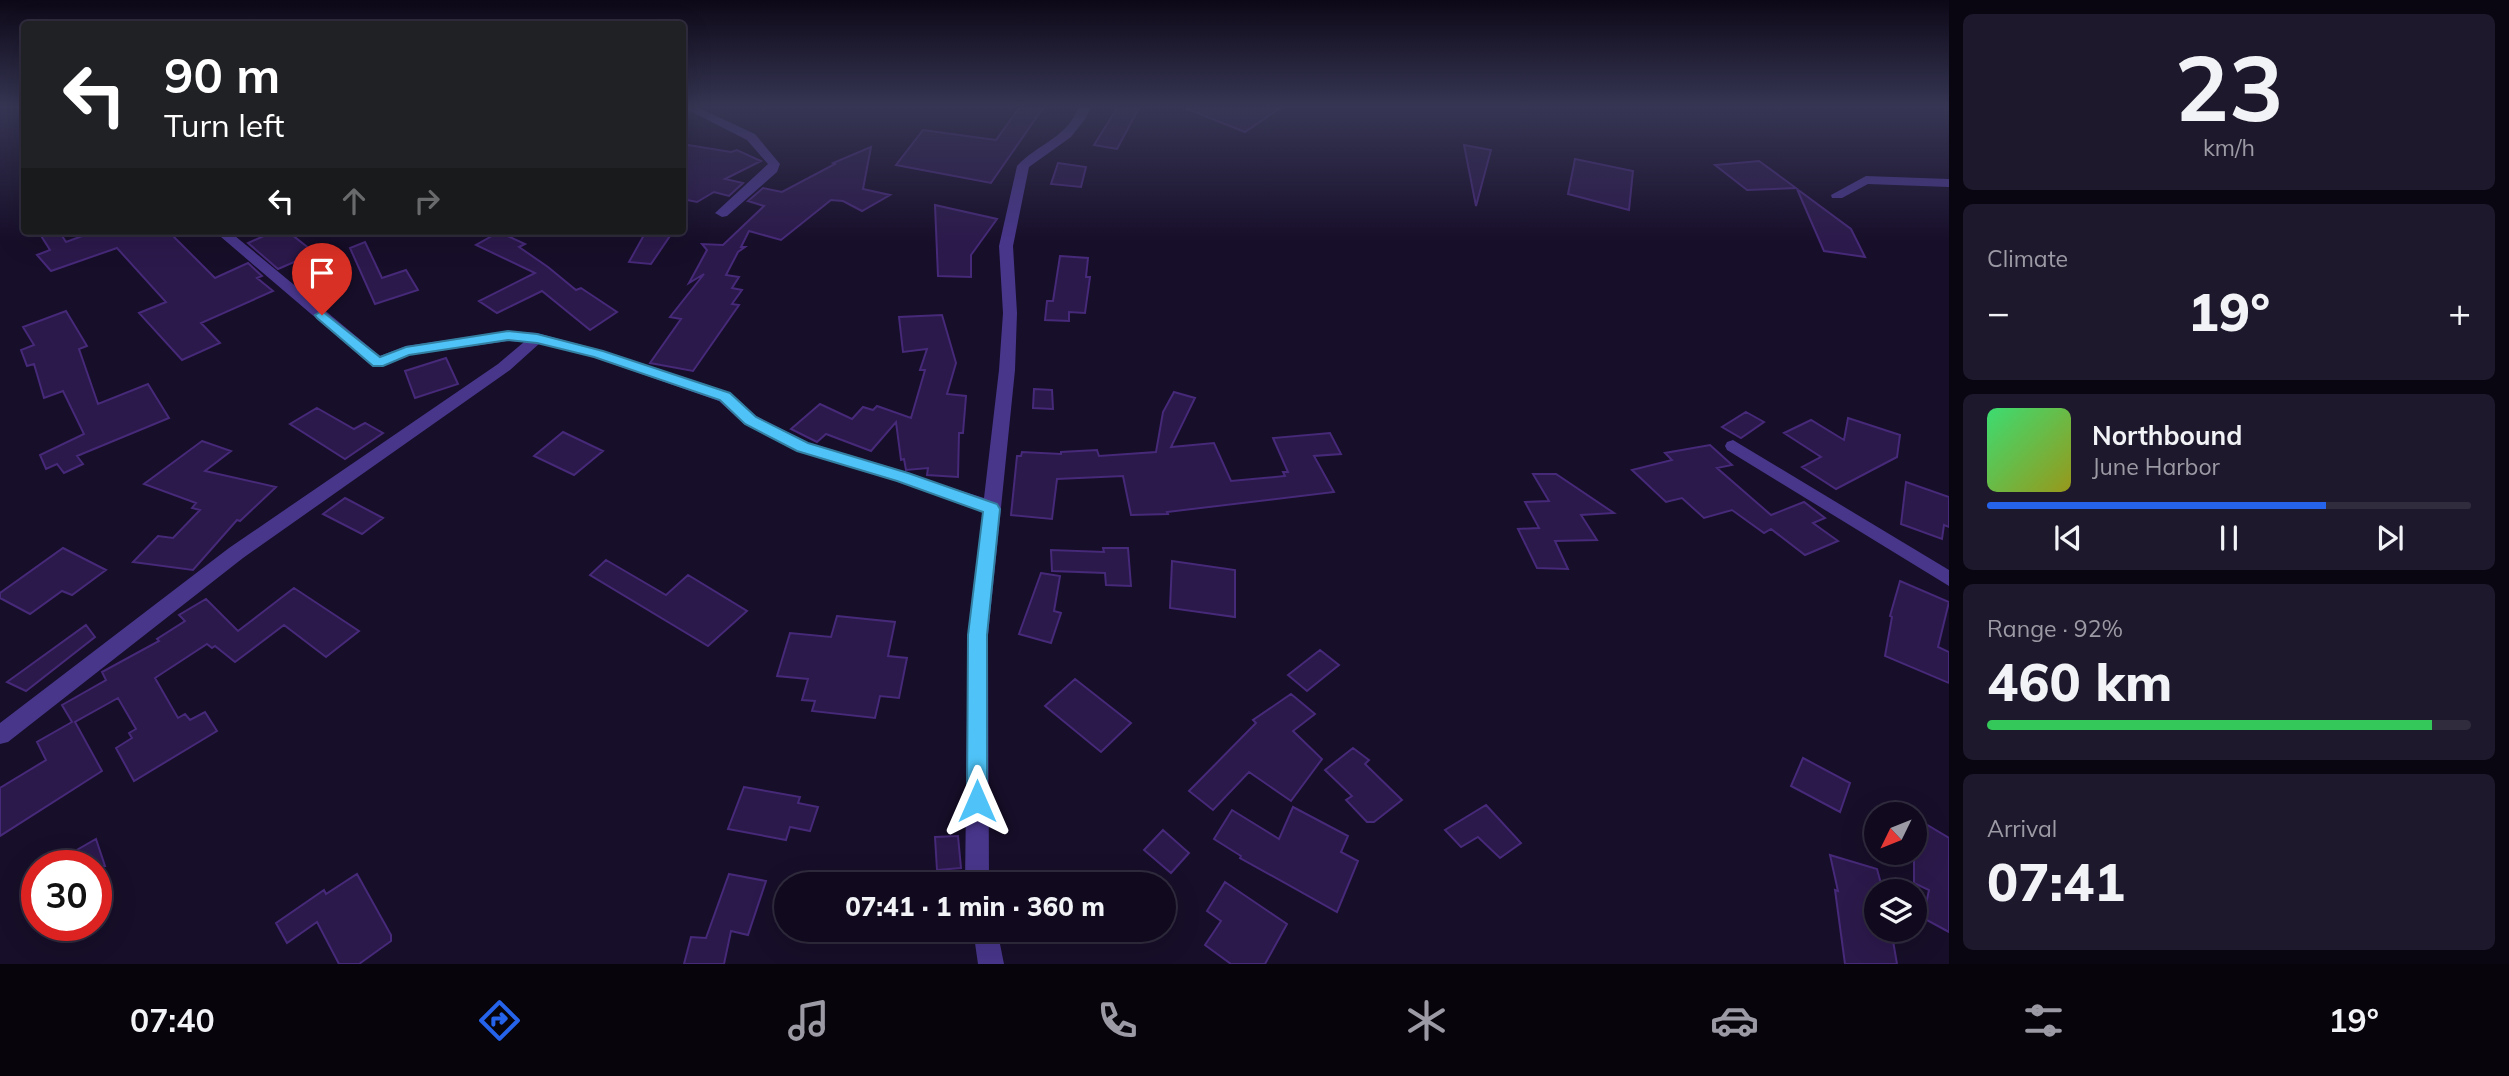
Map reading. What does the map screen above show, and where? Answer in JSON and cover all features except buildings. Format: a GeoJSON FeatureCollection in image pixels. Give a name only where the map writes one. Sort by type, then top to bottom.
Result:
{"type":"FeatureCollection","features":[{"type":"Feature","properties":{"kind":"street"},"geometry":{"type":"LineString","coordinates":[[722,213],[773,169],[774,164],[765,153]]}},
{"type":"Feature","properties":{"kind":"street"},"geometry":{"type":"LineString","coordinates":[[977,872],[978,635],[1009,336],[1006,246],[1023,166],[1040,153]]}},
{"type":"Feature","properties":{"kind":"street"},"geometry":{"type":"LineString","coordinates":[[1837,195],[1866,180],[1949,183]]}},
{"type":"Feature","properties":{"kind":"street"},"geometry":{"type":"LineString","coordinates":[[226,235],[378,363],[406,351],[508,336],[537,338],[598,354],[725,397],[750,420],[803,447],[903,477],[992,509]]}},
{"type":"Feature","properties":{"kind":"street"},"geometry":{"type":"LineString","coordinates":[[0,735],[236,553],[492,374],[537,338]]}},
{"type":"Feature","properties":{"kind":"street"},"geometry":{"type":"LineString","coordinates":[[1733,446],[1949,579]]}},
{"type":"Feature","properties":{"kind":"street"},"geometry":{"type":"LineString","coordinates":[[987,942],[991,964]]}},
{"type":"Feature","properties":{"kind":"route"},"geometry":{"type":"LineString","coordinates":[[322,315],[378,363],[406,351],[508,336],[537,338],[598,354],[725,397],[750,420],[803,447],[903,477],[992,509],[978,635],[977,801]]}}]}
